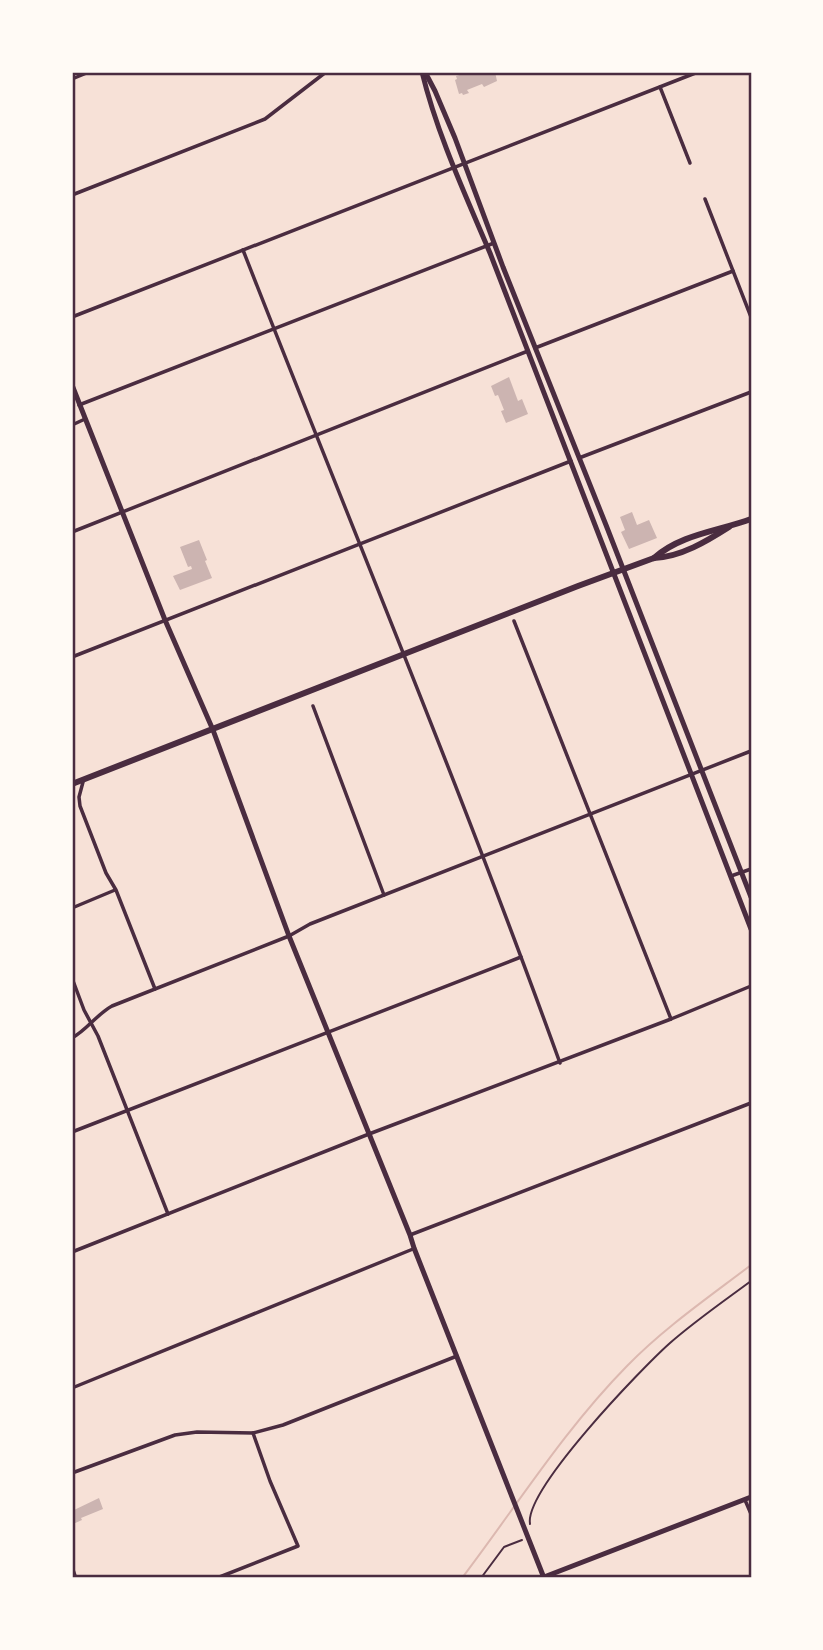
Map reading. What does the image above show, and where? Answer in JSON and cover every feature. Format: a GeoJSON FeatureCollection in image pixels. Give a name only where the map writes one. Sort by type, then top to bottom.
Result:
{"type":"FeatureCollection","features":[{"type":"Feature","properties":{"kind":"main road"},"geometry":{"type":"LineString","coordinates":[[423,72],[435,91],[465,163],[751,897]]}},
{"type":"Feature","properties":{"kind":"main road"},"geometry":{"type":"LineString","coordinates":[[423,72],[427,94],[454,167],[571,461],[751,929]]}},
{"type":"Feature","properties":{"kind":"main road"},"geometry":{"type":"LineString","coordinates":[[72,385],[164,620],[213,730],[289,936],[544,1578],[748,1498]]}},
{"type":"Feature","properties":{"kind":"main road"},"geometry":{"type":"LineString","coordinates":[[72,784],[624,570],[654,558],[665,548],[702,533],[751,519]]}},
{"type":"Feature","properties":{"kind":"main road"},"geometry":{"type":"LineString","coordinates":[[72,1569],[75,1578]]}},
{"type":"Feature","properties":{"kind":"street"},"geometry":{"type":"LineString","coordinates":[[72,79],[89,72]]}},
{"type":"Feature","properties":{"kind":"street"},"geometry":{"type":"LineString","coordinates":[[72,195],[265,119],[326,72]]}},
{"type":"Feature","properties":{"kind":"street"},"geometry":{"type":"LineString","coordinates":[[72,317],[698,72]]}},
{"type":"Feature","properties":{"kind":"street"},"geometry":{"type":"LineString","coordinates":[[659,86],[690,163]]}},
{"type":"Feature","properties":{"kind":"street"},"geometry":{"type":"LineString","coordinates":[[705,199],[751,317]]}},
{"type":"Feature","properties":{"kind":"street"},"geometry":{"type":"LineString","coordinates":[[79,405],[494,243]]}},
{"type":"Feature","properties":{"kind":"street"},"geometry":{"type":"LineString","coordinates":[[243,250],[521,957],[560,1063]]}},
{"type":"Feature","properties":{"kind":"street"},"geometry":{"type":"LineString","coordinates":[[535,348],[733,271]]}},
{"type":"Feature","properties":{"kind":"street"},"geometry":{"type":"LineString","coordinates":[[72,532],[528,351]]}},
{"type":"Feature","properties":{"kind":"street"},"geometry":{"type":"LineString","coordinates":[[579,458],[751,392]]}},
{"type":"Feature","properties":{"kind":"street"},"geometry":{"type":"LineString","coordinates":[[72,425],[85,419]]}},
{"type":"Feature","properties":{"kind":"street"},"geometry":{"type":"LineString","coordinates":[[72,657],[571,461]]}},
{"type":"Feature","properties":{"kind":"street"},"geometry":{"type":"LineString","coordinates":[[514,621],[671,1019]]}},
{"type":"Feature","properties":{"kind":"street"},"geometry":{"type":"LineString","coordinates":[[313,706],[384,895]]}},
{"type":"Feature","properties":{"kind":"street"},"geometry":{"type":"LineString","coordinates":[[72,1038],[112,1006],[289,936],[310,924],[751,751]]}},
{"type":"Feature","properties":{"kind":"street"},"geometry":{"type":"LineString","coordinates":[[83,779],[80,806],[155,989]]}},
{"type":"Feature","properties":{"kind":"street"},"geometry":{"type":"LineString","coordinates":[[731,876],[751,869]]}},
{"type":"Feature","properties":{"kind":"street"},"geometry":{"type":"LineString","coordinates":[[72,908],[116,890]]}},
{"type":"Feature","properties":{"kind":"street"},"geometry":{"type":"LineString","coordinates":[[72,1132],[521,957]]}},
{"type":"Feature","properties":{"kind":"street"},"geometry":{"type":"LineString","coordinates":[[72,978],[98,1036],[168,1214]]}},
{"type":"Feature","properties":{"kind":"street"},"geometry":{"type":"LineString","coordinates":[[72,1252],[751,986]]}},
{"type":"Feature","properties":{"kind":"street"},"geometry":{"type":"LineString","coordinates":[[410,1235],[751,1103]]}},
{"type":"Feature","properties":{"kind":"street"},"geometry":{"type":"LineString","coordinates":[[72,1388],[414,1248]]}},
{"type":"Feature","properties":{"kind":"street"},"geometry":{"type":"LineString","coordinates":[[72,1473],[176,1435],[197,1432],[253,1433],[283,1425],[457,1356]]}},
{"type":"Feature","properties":{"kind":"street"},"geometry":{"type":"LineString","coordinates":[[216,1578],[298,1546],[253,1433]]}},
{"type":"Feature","properties":{"kind":"street"},"geometry":{"type":"LineString","coordinates":[[748,1498],[751,1514]]}},
{"type":"Feature","properties":{"kind":"street"},"geometry":{"type":"LineString","coordinates":[[235,1571],[238,1578]]}},
{"type":"Feature","properties":{"kind":"path"},"geometry":{"type":"LineString","coordinates":[[481,1578],[504,1547],[522,1540],[531,1530],[529,1517],[542,1489],[605,1409],[669,1344],[751,1281]]}},
{"type":"Feature","properties":{"kind":"building"},"geometry":{"type":"Polygon","coordinates":[[[470,72],[495,72],[497,81],[467,90],[469,93],[459,94],[456,76],[470,72]]]}},
{"type":"Feature","properties":{"kind":"building"},"geometry":{"type":"Polygon","coordinates":[[[509,377],[518,401],[522,399],[528,414],[506,423],[498,395],[495,396],[491,386],[509,377]]]}},
{"type":"Feature","properties":{"kind":"building"},"geometry":{"type":"Polygon","coordinates":[[[632,512],[637,525],[649,520],[657,538],[629,549],[621,532],[625,530],[620,517],[632,512]]]}},
{"type":"Feature","properties":{"kind":"building"},"geometry":{"type":"Polygon","coordinates":[[[199,540],[212,578],[180,590],[173,576],[192,569],[191,566],[188,567],[180,547],[199,540]]]}},
{"type":"Feature","properties":{"kind":"building"},"geometry":{"type":"Polygon","coordinates":[[[99,1498],[103,1509],[73,1524],[72,1511],[99,1498]]]}},
{"type":"Feature","properties":{"kind":"waterway"},"geometry":{"type":"LineString","coordinates":[[462,1578],[561,1442],[627,1366],[687,1313],[751,1265]]}}]}
